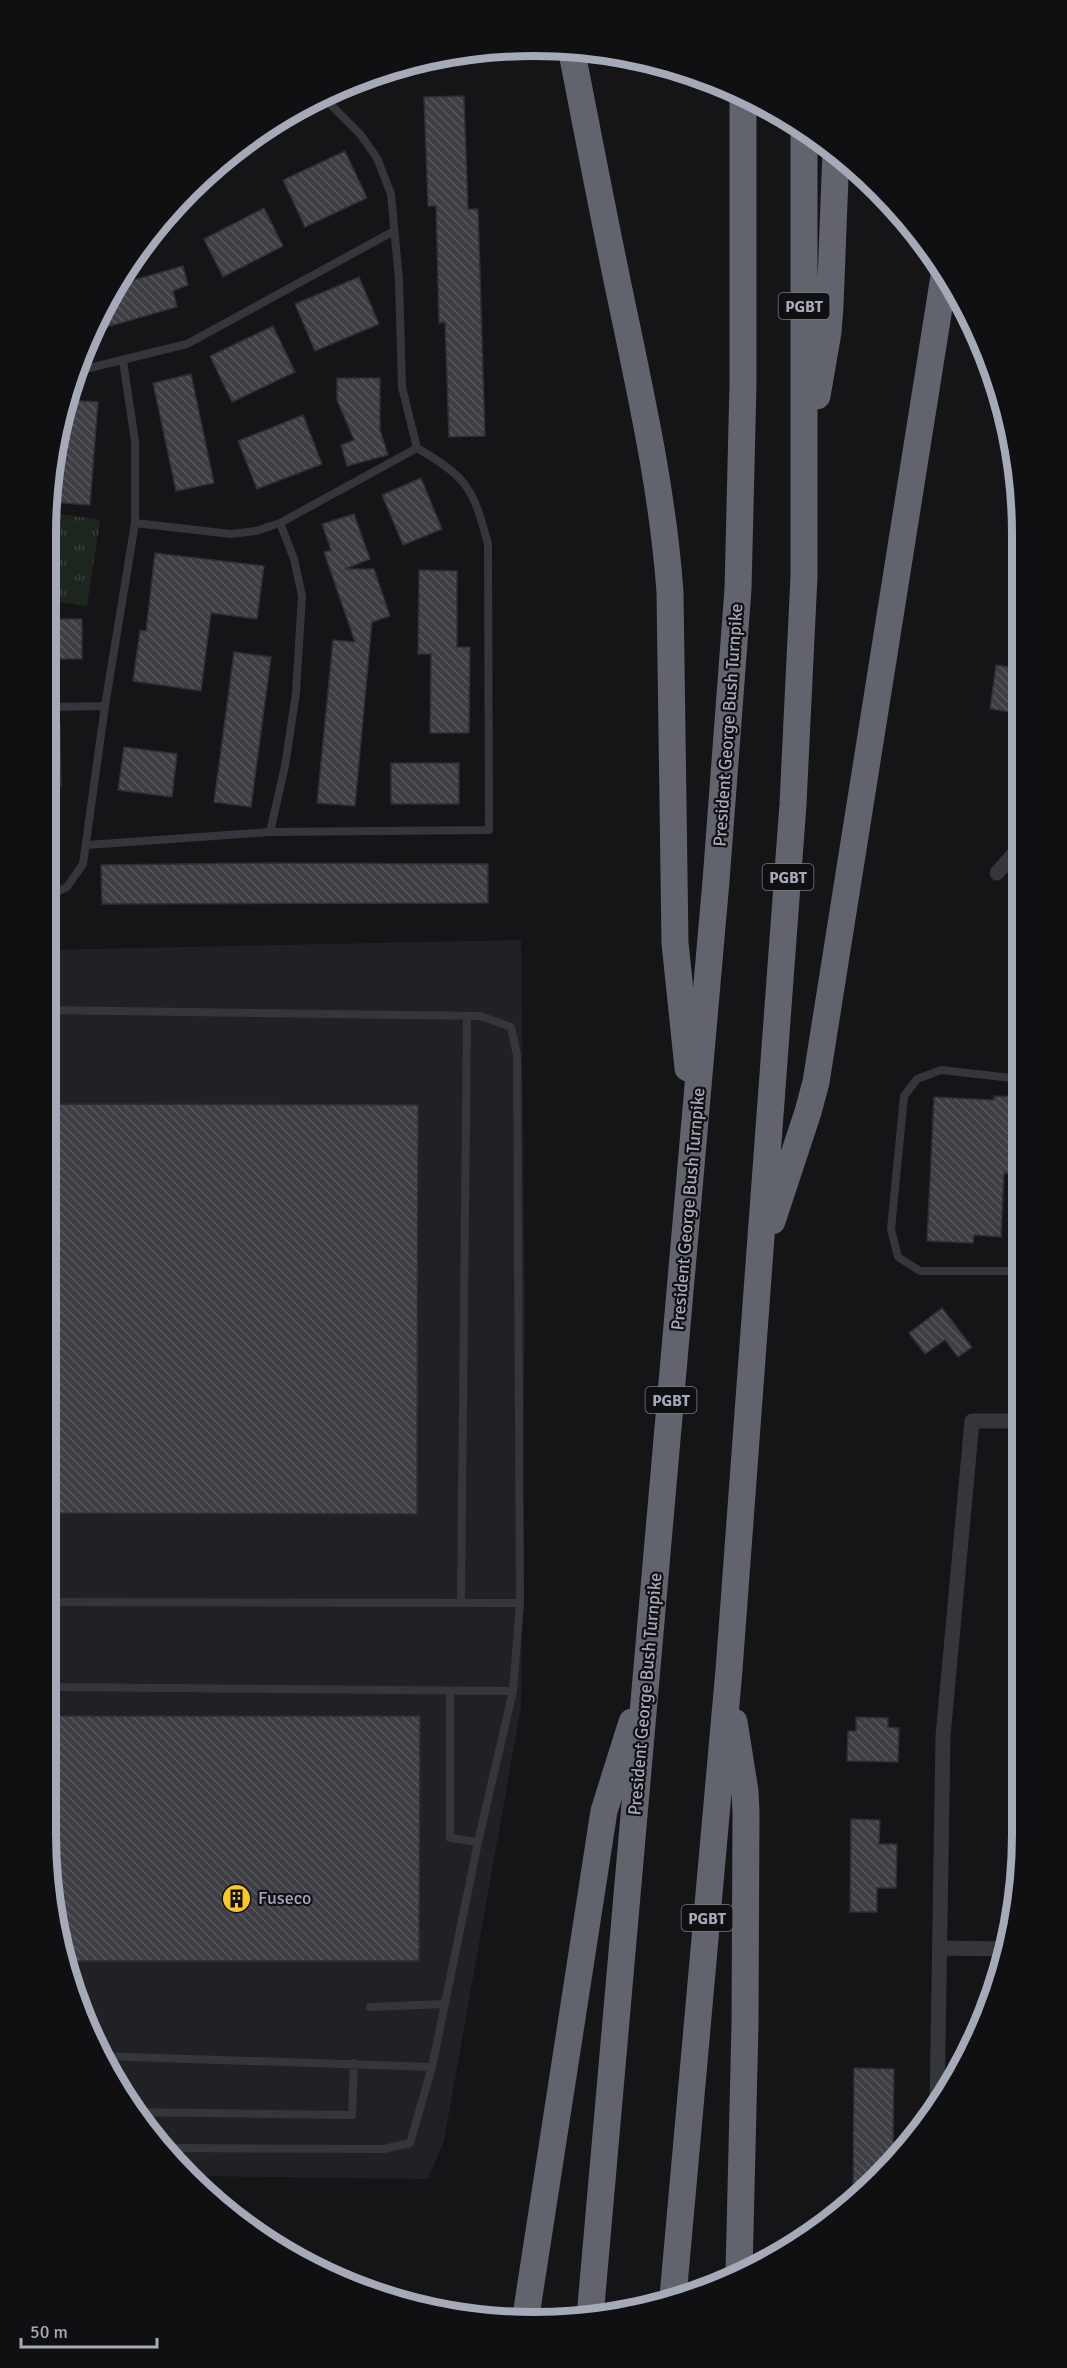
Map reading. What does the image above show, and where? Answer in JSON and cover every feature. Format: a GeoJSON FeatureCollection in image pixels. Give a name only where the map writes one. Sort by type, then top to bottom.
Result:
{"type":"FeatureCollection","features":[{"type":"Feature","properties":{"kind":"highway"},"geometry":{"type":"LineString","coordinates":[[573,58],[656,471],[666,535],[670,592],[675,943],[694,1131]]}},
{"type":"Feature","properties":{"kind":"highway"},"geometry":{"type":"LineString","coordinates":[[740,103],[743,132]]}},
{"type":"Feature","properties":{"kind":"highway","name":"President George Bush Turnpike"},"geometry":{"type":"LineString","coordinates":[[591,2309],[716,881],[740,540],[743,384],[743,104]]}},
{"type":"Feature","properties":{"kind":"highway","name":"PGBT"},"geometry":{"type":"LineString","coordinates":[[675,2291],[729,1670],[799,703],[804,576],[804,140]]}},
{"type":"Feature","properties":{"kind":"highway"},"geometry":{"type":"LineString","coordinates":[[804,480],[828,332],[835,163]]}},
{"type":"Feature","properties":{"kind":"highway"},"geometry":{"type":"LineString","coordinates":[[758,1274],[766,1238],[816,1082],[942,287]]}},
{"type":"Feature","properties":{"kind":"highway"},"geometry":{"type":"LineString","coordinates":[[527,2312],[604,1811],[647,1669]]}},
{"type":"Feature","properties":{"kind":"highway"},"geometry":{"type":"LineString","coordinates":[[729,1670],[746,1812],[746,2025],[739,2266]]}},
{"type":"Feature","properties":{"kind":"street"},"geometry":{"type":"LineString","coordinates":[[997,873],[1012,856]]}},
{"type":"Feature","properties":{"kind":"street"},"geometry":{"type":"LineString","coordinates":[[936,2091],[944,1736],[972,1421],[1012,1421]]}},
{"type":"Feature","properties":{"kind":"street"},"geometry":{"type":"LineString","coordinates":[[940,1948],[997,1949]]}},
{"type":"Feature","properties":{"kind":"lane"},"geometry":{"type":"LineString","coordinates":[[87,845],[270,832],[489,830],[488,544],[479,510],[466,484],[446,466],[417,448],[402,387],[399,280],[391,194],[377,158],[360,134],[328,102]]}},
{"type":"Feature","properties":{"kind":"lane"},"geometry":{"type":"LineString","coordinates":[[86,367],[187,344],[394,231]]}},
{"type":"Feature","properties":{"kind":"lane"},"geometry":{"type":"LineString","coordinates":[[56,892],[67,887],[83,864],[105,706],[135,523],[135,441],[123,360]]}},
{"type":"Feature","properties":{"kind":"lane"},"geometry":{"type":"LineString","coordinates":[[135,523],[231,534],[255,531],[280,523],[417,448]]}},
{"type":"Feature","properties":{"kind":"lane"},"geometry":{"type":"LineString","coordinates":[[270,832],[285,766],[294,704],[302,596],[294,559],[280,523]]}},
{"type":"Feature","properties":{"kind":"lane"},"geometry":{"type":"LineString","coordinates":[[56,707],[105,706]]}},
{"type":"Feature","properties":{"kind":"lane"},"geometry":{"type":"LineString","coordinates":[[56,1010],[480,1016],[511,1027],[517,1055],[520,1603],[513,1691],[478,1842],[432,2067],[410,2143],[384,2149],[172,2148]]}},
{"type":"Feature","properties":{"kind":"lane"},"geometry":{"type":"LineString","coordinates":[[461,1602],[467,1016]]}},
{"type":"Feature","properties":{"kind":"lane"},"geometry":{"type":"LineString","coordinates":[[1012,1078],[941,1070],[917,1079],[904,1096],[891,1229],[898,1257],[920,1271],[1012,1271]]}},
{"type":"Feature","properties":{"kind":"lane"},"geometry":{"type":"LineString","coordinates":[[56,1602],[520,1603]]}},
{"type":"Feature","properties":{"kind":"lane"},"geometry":{"type":"LineString","coordinates":[[56,1687],[513,1691]]}},
{"type":"Feature","properties":{"kind":"lane"},"geometry":{"type":"LineString","coordinates":[[450,1691],[450,1838],[478,1842]]}},
{"type":"Feature","properties":{"kind":"lane"},"geometry":{"type":"LineString","coordinates":[[370,2007],[444,2004]]}},
{"type":"Feature","properties":{"kind":"lane"},"geometry":{"type":"LineString","coordinates":[[111,2056],[432,2067]]}},
{"type":"Feature","properties":{"kind":"lane"},"geometry":{"type":"LineString","coordinates":[[145,2112],[352,2115],[354,2063]]}},
{"type":"Feature","properties":{"kind":"shaded area"},"geometry":{"type":"Polygon","coordinates":[[[521,940],[525,1298],[521,1707],[444,2141],[428,2179],[200,2176],[174,2150],[136,2100],[105,2046],[81,1988],[65,1928],[57,1866],[56,1834],[56,950],[521,940]]]}},
{"type":"Feature","properties":{"kind":"green space"},"geometry":{"type":"Polygon","coordinates":[[[57,513],[100,520],[87,606],[56,602],[57,513]]]}},
{"type":"Feature","properties":{"kind":"building"},"geometry":{"type":"Polygon","coordinates":[[[464,96],[468,209],[478,209],[485,436],[449,437],[445,322],[439,323],[436,206],[428,206],[424,97],[464,96]]]}},
{"type":"Feature","properties":{"kind":"building"},"geometry":{"type":"Polygon","coordinates":[[[345,151],[367,198],[305,227],[283,180],[345,151]]]}},
{"type":"Feature","properties":{"kind":"building"},"geometry":{"type":"Polygon","coordinates":[[[264,208],[283,246],[223,277],[204,239],[264,208]]]}},
{"type":"Feature","properties":{"kind":"building"},"geometry":{"type":"Polygon","coordinates":[[[183,266],[188,285],[173,291],[177,307],[102,328],[127,282],[183,266]]]}},
{"type":"Feature","properties":{"kind":"building"},"geometry":{"type":"Polygon","coordinates":[[[359,277],[379,324],[315,351],[295,304],[359,277]]]}},
{"type":"Feature","properties":{"kind":"building"},"geometry":{"type":"Polygon","coordinates":[[[273,326],[295,372],[232,402],[210,356],[273,326]]]}},
{"type":"Feature","properties":{"kind":"building"},"geometry":{"type":"Polygon","coordinates":[[[191,374],[214,483],[176,491],[153,383],[191,374]]]}},
{"type":"Feature","properties":{"kind":"building"},"geometry":{"type":"Polygon","coordinates":[[[337,378],[380,378],[380,430],[388,455],[347,466],[341,445],[354,440],[337,400],[337,378]]]}},
{"type":"Feature","properties":{"kind":"building"},"geometry":{"type":"Polygon","coordinates":[[[75,401],[98,402],[90,505],[57,503],[65,440],[75,401]]]}},
{"type":"Feature","properties":{"kind":"building"},"geometry":{"type":"Polygon","coordinates":[[[303,415],[322,464],[257,489],[238,441],[303,415]]]}},
{"type":"Feature","properties":{"kind":"building"},"geometry":{"type":"Polygon","coordinates":[[[421,478],[442,529],[403,545],[382,495],[421,478]]]}},
{"type":"Feature","properties":{"kind":"building"},"geometry":{"type":"Polygon","coordinates":[[[354,514],[370,559],[345,569],[374,569],[390,616],[372,622],[355,806],[317,803],[333,640],[355,642],[324,552],[331,550],[322,524],[354,514]]]}},
{"type":"Feature","properties":{"kind":"building"},"geometry":{"type":"Polygon","coordinates":[[[155,553],[264,566],[257,619],[211,613],[201,691],[133,681],[140,630],[146,631],[155,553]]]}},
{"type":"Feature","properties":{"kind":"building"},"geometry":{"type":"Polygon","coordinates":[[[419,570],[457,571],[457,647],[470,647],[469,733],[430,733],[431,654],[418,654],[419,570]]]}},
{"type":"Feature","properties":{"kind":"building"},"geometry":{"type":"Polygon","coordinates":[[[56,619],[82,619],[82,659],[56,659],[56,619]]]}},
{"type":"Feature","properties":{"kind":"building"},"geometry":{"type":"Polygon","coordinates":[[[234,652],[271,657],[251,807],[214,802],[234,652]]]}},
{"type":"Feature","properties":{"kind":"building"},"geometry":{"type":"Polygon","coordinates":[[[996,665],[1012,667],[1012,712],[990,709],[996,665]]]}},
{"type":"Feature","properties":{"kind":"building"},"geometry":{"type":"Polygon","coordinates":[[[56,726],[60,726],[61,786],[56,786],[56,726]]]}},
{"type":"Feature","properties":{"kind":"building"},"geometry":{"type":"Polygon","coordinates":[[[124,747],[177,754],[172,797],[118,790],[124,747]]]}},
{"type":"Feature","properties":{"kind":"building"},"geometry":{"type":"Polygon","coordinates":[[[391,763],[459,763],[459,804],[391,804],[391,763]]]}},
{"type":"Feature","properties":{"kind":"building"},"geometry":{"type":"Polygon","coordinates":[[[488,864],[488,903],[102,904],[101,865],[488,864]]]}},
{"type":"Feature","properties":{"kind":"building"},"geometry":{"type":"Polygon","coordinates":[[[994,1096],[1012,1097],[1012,1174],[1004,1173],[1001,1237],[974,1235],[973,1243],[927,1241],[934,1097],[994,1100],[994,1096]]]}},
{"type":"Feature","properties":{"kind":"building"},"geometry":{"type":"Polygon","coordinates":[[[56,1104],[418,1105],[417,1514],[56,1513],[56,1104]]]}},
{"type":"Feature","properties":{"kind":"building"},"geometry":{"type":"Polygon","coordinates":[[[942,1308],[972,1347],[958,1357],[945,1340],[925,1354],[909,1333],[942,1308]]]}},
{"type":"Feature","properties":{"kind":"building","name":"Fuseco"},"geometry":{"type":"Polygon","coordinates":[[[56,1716],[420,1716],[419,1961],[73,1961],[65,1928],[57,1866],[56,1716]]]}},
{"type":"Feature","properties":{"kind":"building"},"geometry":{"type":"Polygon","coordinates":[[[856,1717],[888,1718],[888,1727],[899,1728],[898,1762],[847,1761],[848,1731],[856,1731],[856,1717]]]}},
{"type":"Feature","properties":{"kind":"building"},"geometry":{"type":"Polygon","coordinates":[[[851,1819],[880,1820],[879,1844],[897,1844],[896,1888],[877,1888],[877,1912],[850,1912],[851,1819]]]}},
{"type":"Feature","properties":{"kind":"building"},"geometry":{"type":"Polygon","coordinates":[[[854,2068],[894,2069],[893,2150],[853,2190],[854,2068]]]}},
{"type":"Feature","properties":{"kind":"place","name":"Fuseco"},"geometry":{"type":"Point","coordinates":[237,1898]}}]}
